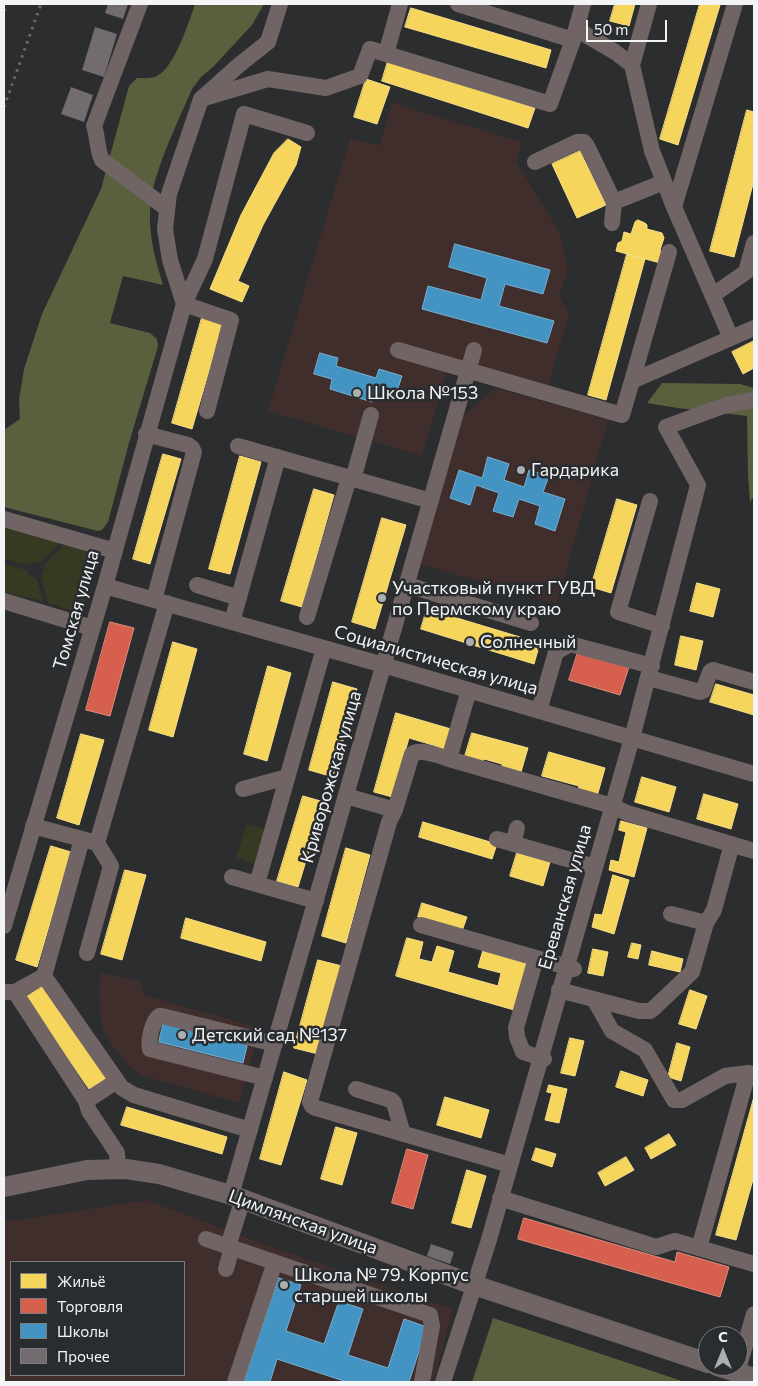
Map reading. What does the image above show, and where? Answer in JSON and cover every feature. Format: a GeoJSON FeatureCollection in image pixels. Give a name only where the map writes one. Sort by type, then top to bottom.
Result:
{"type":"FeatureCollection","features":[{"type":"Feature","properties":{"kind":"main road","name":"Цимлянская улица"},"geometry":{"type":"LineString","coordinates":[[4,1187],[87,1170],[118,1169],[159,1174],[237,1197],[474,1285],[698,1360]]}},
{"type":"Feature","properties":{"kind":"street"},"geometry":{"type":"LineString","coordinates":[[140,4],[94,126],[99,146],[98,154],[102,160],[166,208]]}},
{"type":"Feature","properties":{"kind":"street"},"geometry":{"type":"LineString","coordinates":[[207,411],[231,320],[184,304],[168,249],[165,229],[166,208],[201,99],[268,42],[280,4]]}},
{"type":"Feature","properties":{"kind":"street"},"geometry":{"type":"LineString","coordinates":[[386,54],[400,4]]}},
{"type":"Feature","properties":{"kind":"street"},"geometry":{"type":"LineString","coordinates":[[458,4],[575,35],[615,52],[632,65]]}},
{"type":"Feature","properties":{"kind":"street"},"geometry":{"type":"LineString","coordinates":[[201,99],[268,79],[326,88],[360,76],[370,49],[550,104],[575,35],[583,4]]}},
{"type":"Feature","properties":{"kind":"street"},"geometry":{"type":"LineString","coordinates":[[649,4],[632,65],[652,150],[674,208],[731,338]]}},
{"type":"Feature","properties":{"kind":"street"},"geometry":{"type":"LineString","coordinates":[[674,208],[734,4]]}},
{"type":"Feature","properties":{"kind":"street","name":"Томская улица"},"geometry":{"type":"LineString","coordinates":[[4,926],[105,586],[146,434],[184,304],[205,259],[244,114],[306,132]]}},
{"type":"Feature","properties":{"kind":"street"},"geometry":{"type":"LineString","coordinates":[[535,162],[577,142],[584,142],[614,202],[612,223]]}},
{"type":"Feature","properties":{"kind":"street"},"geometry":{"type":"LineString","coordinates":[[614,202],[664,182]]}},
{"type":"Feature","properties":{"kind":"street"},"geometry":{"type":"LineString","coordinates":[[713,296],[746,272],[754,243]]}},
{"type":"Feature","properties":{"kind":"street"},"geometry":{"type":"LineString","coordinates":[[398,350],[622,415],[670,252]]}},
{"type":"Feature","properties":{"kind":"street"},"geometry":{"type":"LineString","coordinates":[[632,380],[754,328]]}},
{"type":"Feature","properties":{"kind":"street","name":"Криворожская улица"},"geometry":{"type":"LineString","coordinates":[[226,1269],[250,1130],[474,350]]}},
{"type":"Feature","properties":{"kind":"street","name":"Ереванская улица"},"geometry":{"type":"LineString","coordinates":[[444,1382],[488,1243],[542,1058],[559,990],[570,967],[595,867],[650,672],[698,485],[666,427],[726,405],[754,400]]}},
{"type":"Feature","properties":{"kind":"street"},"geometry":{"type":"LineString","coordinates":[[308,617],[371,416]]}},
{"type":"Feature","properties":{"kind":"street"},"geometry":{"type":"LineString","coordinates":[[118,1169],[117,1153],[89,1111],[86,1101],[9,992],[44,976],[90,841],[160,601],[194,452],[188,445],[146,434]]}},
{"type":"Feature","properties":{"kind":"street"},"geometry":{"type":"LineString","coordinates":[[238,446],[431,501]]}},
{"type":"Feature","properties":{"kind":"street"},"geometry":{"type":"LineString","coordinates":[[232,622],[278,457]]}},
{"type":"Feature","properties":{"kind":"street"},"geometry":{"type":"LineString","coordinates":[[650,501],[618,612],[662,626]]}},
{"type":"Feature","properties":{"kind":"street"},"geometry":{"type":"LineString","coordinates":[[4,519],[115,551]]}},
{"type":"Feature","properties":{"kind":"street"},"geometry":{"type":"LineString","coordinates":[[406,585],[531,623]]}},
{"type":"Feature","properties":{"kind":"street","name":"Социалистическая улица"},"geometry":{"type":"LineString","coordinates":[[105,586],[384,665],[754,774]]}},
{"type":"Feature","properties":{"kind":"street"},"geometry":{"type":"LineString","coordinates":[[197,586],[239,598]]}},
{"type":"Feature","properties":{"kind":"street"},"geometry":{"type":"LineString","coordinates":[[4,601],[92,628]]}},
{"type":"Feature","properties":{"kind":"street"},"geometry":{"type":"LineString","coordinates":[[539,711],[556,652],[570,644],[700,692],[703,692],[710,672],[713,670],[754,682]]}},
{"type":"Feature","properties":{"kind":"street"},"geometry":{"type":"LineString","coordinates":[[257,884],[324,648]]}},
{"type":"Feature","properties":{"kind":"street"},"geometry":{"type":"LineString","coordinates":[[449,759],[469,690]]}},
{"type":"Feature","properties":{"kind":"street"},"geometry":{"type":"LineString","coordinates":[[510,1165],[316,1108],[310,1102],[389,822],[395,810],[412,754],[416,751],[449,759],[612,806],[627,813],[754,851]]}},
{"type":"Feature","properties":{"kind":"street"},"geometry":{"type":"LineString","coordinates":[[243,789],[287,777]]}},
{"type":"Feature","properties":{"kind":"street"},"geometry":{"type":"LineString","coordinates":[[346,796],[395,810]]}},
{"type":"Feature","properties":{"kind":"street"},"geometry":{"type":"LineString","coordinates":[[34,826],[90,841],[111,866],[87,953]]}},
{"type":"Feature","properties":{"kind":"street"},"geometry":{"type":"LineString","coordinates":[[513,844],[517,828]]}},
{"type":"Feature","properties":{"kind":"street"},"geometry":{"type":"LineString","coordinates":[[497,839],[595,867]]}},
{"type":"Feature","properties":{"kind":"street"},"geometry":{"type":"LineString","coordinates":[[559,990],[639,1011],[650,1011],[654,1008],[692,972],[706,923],[714,910],[732,844]]}},
{"type":"Feature","properties":{"kind":"street"},"geometry":{"type":"LineString","coordinates":[[232,877],[316,901]]}},
{"type":"Feature","properties":{"kind":"street"},"geometry":{"type":"LineString","coordinates":[[671,914],[706,923]]}},
{"type":"Feature","properties":{"kind":"street"},"geometry":{"type":"LineString","coordinates":[[421,925],[570,967]]}},
{"type":"Feature","properties":{"kind":"street"},"geometry":{"type":"LineString","coordinates":[[536,958],[516,1032],[523,1052],[542,1058]]}},
{"type":"Feature","properties":{"kind":"street"},"geometry":{"type":"LineString","coordinates":[[44,976],[122,1088],[134,1094],[250,1130]]}},
{"type":"Feature","properties":{"kind":"street"},"geometry":{"type":"LineString","coordinates":[[594,999],[612,1031],[645,1050],[674,1100],[682,1100],[724,1076],[751,1073],[699,1248]]}},
{"type":"Feature","properties":{"kind":"street"},"geometry":{"type":"LineString","coordinates":[[265,1078],[150,1049],[149,1043],[155,1020],[162,1016],[275,1044]]}},
{"type":"Feature","properties":{"kind":"street"},"geometry":{"type":"LineString","coordinates":[[86,1101],[117,1081]]}},
{"type":"Feature","properties":{"kind":"street"},"geometry":{"type":"LineString","coordinates":[[356,1089],[391,1100],[394,1103],[403,1134]]}},
{"type":"Feature","properties":{"kind":"street"},"geometry":{"type":"LineString","coordinates":[[500,1198],[656,1247],[675,1241],[754,1264]]}},
{"type":"Feature","properties":{"kind":"street"},"geometry":{"type":"LineString","coordinates":[[206,1238],[430,1315],[432,1326],[422,1382]]}},
{"type":"Feature","properties":{"kind":"street"},"geometry":{"type":"LineString","coordinates":[[235,1382],[274,1262]]}},
{"type":"Feature","properties":{"kind":"street"},"geometry":{"type":"LineString","coordinates":[[748,1360],[754,1314]]}},
{"type":"Feature","properties":{"kind":"shaded area"},"geometry":{"type":"Polygon","coordinates":[[[392,103],[522,142],[516,161],[560,233],[568,271],[559,295],[569,315],[547,389],[450,361],[422,456],[268,411],[350,138],[379,146],[392,103]]]}},
{"type":"Feature","properties":{"kind":"shaded area","name":"Гардарика"},"geometry":{"type":"Polygon","coordinates":[[[496,388],[608,420],[557,604],[420,564],[463,416],[496,388]]]}},
{"type":"Feature","properties":{"kind":"shaded area","name":"Детский сад №137"},"geometry":{"type":"Polygon","coordinates":[[[101,973],[140,981],[144,995],[260,1028],[239,1103],[143,1076],[131,1068],[113,1047],[103,1030],[99,988],[101,973]]]}},
{"type":"Feature","properties":{"kind":"shaded area","name":"Школа № 79. Корпус старшей школы"},"geometry":{"type":"Polygon","coordinates":[[[147,1200],[280,1250],[453,1309],[433,1382],[4,1382],[4,1222],[147,1200]]]}},
{"type":"Feature","properties":{"kind":"green space"},"geometry":{"type":"Polygon","coordinates":[[[195,4],[264,4],[252,25],[213,67],[201,77],[192,89],[160,167],[151,199],[150,222],[154,250],[163,285],[123,276],[110,323],[150,333],[157,339],[158,346],[108,522],[102,530],[98,531],[4,507],[4,430],[20,419],[19,400],[24,369],[42,314],[101,189],[129,86],[137,78],[157,76],[169,64],[180,44],[195,4]]]}},
{"type":"Feature","properties":{"kind":"green space"},"geometry":{"type":"Polygon","coordinates":[[[662,383],[740,384],[754,388],[754,496],[750,502],[747,416],[647,403],[662,383]]]}},
{"type":"Feature","properties":{"kind":"green space"},"geometry":{"type":"Polygon","coordinates":[[[4,523],[60,543],[41,562],[33,562],[27,565],[4,559],[4,523]]]}},
{"type":"Feature","properties":{"kind":"green space"},"geometry":{"type":"Polygon","coordinates":[[[66,543],[100,555],[83,610],[79,613],[48,603],[41,577],[44,565],[66,543]]]}},
{"type":"Feature","properties":{"kind":"green space"},"geometry":{"type":"Polygon","coordinates":[[[4,564],[26,570],[31,577],[37,579],[43,601],[4,592],[4,564]]]}},
{"type":"Feature","properties":{"kind":"green space"},"geometry":{"type":"Polygon","coordinates":[[[247,824],[265,829],[254,864],[236,858],[247,824]]]}},
{"type":"Feature","properties":{"kind":"green space"},"geometry":{"type":"Polygon","coordinates":[[[493,1318],[685,1382],[472,1382],[493,1318]]]}},
{"type":"Feature","properties":{"kind":"building: Жильё"},"geometry":{"type":"Polygon","coordinates":[[[615,4],[635,4],[629,26],[610,21],[615,4]]]}},
{"type":"Feature","properties":{"kind":"building: Жильё"},"geometry":{"type":"Polygon","coordinates":[[[700,4],[720,5],[678,145],[660,139],[700,4]]]}},
{"type":"Feature","properties":{"kind":"building: Жильё"},"geometry":{"type":"Polygon","coordinates":[[[411,8],[551,50],[546,68],[405,27],[411,8]]]}},
{"type":"Feature","properties":{"kind":"building: Жильё"},"geometry":{"type":"Polygon","coordinates":[[[388,61],[535,108],[528,128],[382,81],[388,61]]]}},
{"type":"Feature","properties":{"kind":"building: Жильё"},"geometry":{"type":"Polygon","coordinates":[[[366,79],[390,87],[377,124],[354,117],[366,79]]]}},
{"type":"Feature","properties":{"kind":"building: Жильё"},"geometry":{"type":"Polygon","coordinates":[[[747,110],[754,112],[754,180],[734,257],[710,251],[747,110]]]}},
{"type":"Feature","properties":{"kind":"building: Жильё"},"geometry":{"type":"Polygon","coordinates":[[[288,139],[301,147],[296,165],[263,225],[238,281],[249,286],[242,302],[210,289],[241,215],[274,153],[288,139]]]}},
{"type":"Feature","properties":{"kind":"building: Жильё"},"geometry":{"type":"Polygon","coordinates":[[[580,151],[606,205],[577,218],[552,164],[580,151]]]}},
{"type":"Feature","properties":{"kind":"building: Жильё"},"geometry":{"type":"Polygon","coordinates":[[[638,220],[647,225],[647,229],[662,233],[664,238],[660,250],[663,253],[660,263],[616,251],[618,243],[622,241],[624,232],[631,234],[635,222],[638,220]]]}},
{"type":"Feature","properties":{"kind":"building: Жильё"},"geometry":{"type":"Polygon","coordinates":[[[627,254],[645,259],[606,400],[588,395],[627,254]]]}},
{"type":"Feature","properties":{"kind":"building: Жильё"},"geometry":{"type":"Polygon","coordinates":[[[203,314],[224,320],[192,429],[172,423],[203,314]]]}},
{"type":"Feature","properties":{"kind":"building: Жильё"},"geometry":{"type":"Polygon","coordinates":[[[754,341],[754,368],[743,374],[732,352],[754,341]]]}},
{"type":"Feature","properties":{"kind":"building: Жильё"},"geometry":{"type":"Polygon","coordinates":[[[163,454],[181,459],[150,564],[133,559],[163,454]]]}},
{"type":"Feature","properties":{"kind":"building: Жильё"},"geometry":{"type":"Polygon","coordinates":[[[240,456],[261,462],[230,574],[209,569],[240,456]]]}},
{"type":"Feature","properties":{"kind":"building: Жильё"},"geometry":{"type":"Polygon","coordinates":[[[314,489],[334,495],[302,607],[281,601],[314,489]]]}},
{"type":"Feature","properties":{"kind":"building: Жильё"},"geometry":{"type":"Polygon","coordinates":[[[617,499],[637,505],[611,593],[591,587],[617,499]]]}},
{"type":"Feature","properties":{"kind":"building: Жильё"},"geometry":{"type":"Polygon","coordinates":[[[382,518],[406,525],[375,629],[352,622],[382,518]]]}},
{"type":"Feature","properties":{"kind":"building: Жильё"},"geometry":{"type":"Polygon","coordinates":[[[697,583],[720,589],[713,617],[690,611],[697,583]]]}},
{"type":"Feature","properties":{"kind":"building: Жильё"},"geometry":{"type":"Polygon","coordinates":[[[427,609],[540,643],[534,664],[421,629],[427,609]]]}},
{"type":"Feature","properties":{"kind":"building: Жильё"},"geometry":{"type":"Polygon","coordinates":[[[681,636],[703,641],[696,670],[675,665],[681,636]]]}},
{"type":"Feature","properties":{"kind":"building: Жильё"},"geometry":{"type":"Polygon","coordinates":[[[173,642],[197,649],[173,737],[149,730],[173,642]]]}},
{"type":"Feature","properties":{"kind":"building: Жильё"},"geometry":{"type":"Polygon","coordinates":[[[268,666],[291,673],[267,761],[244,754],[268,666]]]}},
{"type":"Feature","properties":{"kind":"building: Жильё"},"geometry":{"type":"Polygon","coordinates":[[[333,682],[357,689],[333,777],[309,770],[333,682]]]}},
{"type":"Feature","properties":{"kind":"building: Жильё"},"geometry":{"type":"Polygon","coordinates":[[[716,684],[754,695],[754,715],[710,702],[716,684]]]}},
{"type":"Feature","properties":{"kind":"building: Жильё"},"geometry":{"type":"Polygon","coordinates":[[[396,713],[451,729],[445,752],[435,749],[436,746],[409,738],[396,784],[396,798],[374,792],[396,713]]]}},
{"type":"Feature","properties":{"kind":"building: Жильё"},"geometry":{"type":"Polygon","coordinates":[[[472,733],[528,748],[521,772],[502,767],[502,764],[465,756],[472,733]]]}},
{"type":"Feature","properties":{"kind":"building: Жильё"},"geometry":{"type":"Polygon","coordinates":[[[81,734],[104,740],[79,825],[57,818],[81,734]]]}},
{"type":"Feature","properties":{"kind":"building: Жильё"},"geometry":{"type":"Polygon","coordinates":[[[549,752],[605,768],[596,800],[577,794],[579,786],[542,776],[549,752]]]}},
{"type":"Feature","properties":{"kind":"building: Жильё"},"geometry":{"type":"Polygon","coordinates":[[[642,777],[676,787],[669,812],[635,802],[642,777]]]}},
{"type":"Feature","properties":{"kind":"building: Жильё"},"geometry":{"type":"Polygon","coordinates":[[[704,794],[738,804],[731,829],[697,819],[704,794]]]}},
{"type":"Feature","properties":{"kind":"building: Жильё"},"geometry":{"type":"Polygon","coordinates":[[[303,796],[324,802],[298,887],[277,881],[303,796]]]}},
{"type":"Feature","properties":{"kind":"building: Жильё"},"geometry":{"type":"Polygon","coordinates":[[[621,821],[647,828],[634,877],[609,870],[611,860],[619,862],[626,832],[619,830],[621,821]]]}},
{"type":"Feature","properties":{"kind":"building: Жильё"},"geometry":{"type":"Polygon","coordinates":[[[423,822],[497,844],[492,859],[419,837],[423,822]]]}},
{"type":"Feature","properties":{"kind":"building: Жильё"},"geometry":{"type":"Polygon","coordinates":[[[51,846],[71,852],[37,967],[16,960],[51,846]]]}},
{"type":"Feature","properties":{"kind":"building: Жильё"},"geometry":{"type":"Polygon","coordinates":[[[346,848],[370,855],[346,943],[322,936],[346,848]]]}},
{"type":"Feature","properties":{"kind":"building: Жильё"},"geometry":{"type":"Polygon","coordinates":[[[517,853],[550,862],[543,886],[510,876],[517,853]]]}},
{"type":"Feature","properties":{"kind":"building: Жильё"},"geometry":{"type":"Polygon","coordinates":[[[125,870],[146,875],[122,960],[101,954],[125,870]]]}},
{"type":"Feature","properties":{"kind":"building: Жильё"},"geometry":{"type":"Polygon","coordinates":[[[613,875],[629,880],[614,934],[592,927],[595,914],[602,915],[613,875]]]}},
{"type":"Feature","properties":{"kind":"building: Жильё"},"geometry":{"type":"Polygon","coordinates":[[[422,903],[467,917],[462,931],[418,917],[422,903]]]}},
{"type":"Feature","properties":{"kind":"building: Жильё"},"geometry":{"type":"Polygon","coordinates":[[[186,918],[266,942],[261,961],[181,938],[186,918]]]}},
{"type":"Feature","properties":{"kind":"building: Жильё"},"geometry":{"type":"Polygon","coordinates":[[[407,938],[423,942],[419,959],[432,962],[437,946],[454,951],[448,972],[498,986],[501,973],[478,967],[483,950],[527,963],[514,1010],[396,976],[407,938]]]}},
{"type":"Feature","properties":{"kind":"building: Жильё"},"geometry":{"type":"Polygon","coordinates":[[[632,943],[641,945],[638,959],[628,957],[632,943]]]}},
{"type":"Feature","properties":{"kind":"building: Жильё"},"geometry":{"type":"Polygon","coordinates":[[[593,949],[608,952],[603,976],[588,973],[593,949]]]}},
{"type":"Feature","properties":{"kind":"building: Жильё"},"geometry":{"type":"Polygon","coordinates":[[[652,951],[683,959],[680,972],[649,965],[652,951]]]}},
{"type":"Feature","properties":{"kind":"building: Жильё"},"geometry":{"type":"Polygon","coordinates":[[[318,960],[342,966],[318,1054],[294,1048],[318,960]]]}},
{"type":"Feature","properties":{"kind":"building: Жильё"},"geometry":{"type":"Polygon","coordinates":[[[45,985],[108,1077],[89,1089],[26,997],[45,985]]]}},
{"type":"Feature","properties":{"kind":"building: Жильё"},"geometry":{"type":"Polygon","coordinates":[[[690,990],[707,996],[696,1029],[679,1024],[690,990]]]}},
{"type":"Feature","properties":{"kind":"building: Жильё"},"geometry":{"type":"Polygon","coordinates":[[[570,1038],[584,1041],[575,1076],[561,1073],[570,1038]]]}},
{"type":"Feature","properties":{"kind":"building: Жильё"},"geometry":{"type":"Polygon","coordinates":[[[677,1043],[690,1047],[681,1081],[668,1077],[677,1043]]]}},
{"type":"Feature","properties":{"kind":"building: Жильё"},"geometry":{"type":"Polygon","coordinates":[[[621,1071],[648,1080],[643,1096],[616,1087],[621,1071]]]}},
{"type":"Feature","properties":{"kind":"building: Жильё"},"geometry":{"type":"Polygon","coordinates":[[[284,1072],[307,1080],[281,1165],[260,1159],[284,1072]]]}},
{"type":"Feature","properties":{"kind":"building: Жильё"},"geometry":{"type":"Polygon","coordinates":[[[549,1085],[567,1089],[559,1123],[545,1120],[552,1093],[547,1092],[549,1085]]]}},
{"type":"Feature","properties":{"kind":"building: Жильё"},"geometry":{"type":"Polygon","coordinates":[[[445,1097],[489,1110],[481,1138],[437,1125],[445,1097]]]}},
{"type":"Feature","properties":{"kind":"building: Жильё"},"geometry":{"type":"Polygon","coordinates":[[[754,1097],[754,1176],[736,1240],[716,1235],[754,1097]]]}},
{"type":"Feature","properties":{"kind":"building: Жильё"},"geometry":{"type":"Polygon","coordinates":[[[127,1107],[227,1137],[222,1154],[121,1125],[127,1107]]]}},
{"type":"Feature","properties":{"kind":"building: Жильё"},"geometry":{"type":"Polygon","coordinates":[[[336,1127],[357,1133],[342,1185],[321,1179],[336,1127]]]}},
{"type":"Feature","properties":{"kind":"building: Жильё"},"geometry":{"type":"Polygon","coordinates":[[[669,1134],[676,1145],[651,1159],[645,1148],[669,1134]]]}},
{"type":"Feature","properties":{"kind":"building: Жильё"},"geometry":{"type":"Polygon","coordinates":[[[536,1148],[556,1154],[552,1167],[532,1160],[536,1148]]]}},
{"type":"Feature","properties":{"kind":"building: Жильё"},"geometry":{"type":"Polygon","coordinates":[[[626,1157],[634,1170],[605,1186],[598,1173],[626,1157]]]}},
{"type":"Feature","properties":{"kind":"building: Жильё"},"geometry":{"type":"Polygon","coordinates":[[[467,1170],[486,1176],[471,1228],[452,1223],[467,1170]]]}},
{"type":"Feature","properties":{"kind":"building: Торговля"},"geometry":{"type":"Polygon","coordinates":[[[110,622],[134,628],[110,716],[86,710],[110,622]]]}},
{"type":"Feature","properties":{"kind":"building: Торговля"},"geometry":{"type":"Polygon","coordinates":[[[578,652],[629,667],[620,695],[569,680],[578,652]]]}},
{"type":"Feature","properties":{"kind":"building: Торговля"},"geometry":{"type":"Polygon","coordinates":[[[407,1149],[428,1155],[413,1209],[392,1203],[407,1149]]]}},
{"type":"Feature","properties":{"kind":"building: Торговля"},"geometry":{"type":"Polygon","coordinates":[[[524,1218],[675,1262],[677,1252],[729,1267],[720,1297],[518,1239],[524,1218]]]}},
{"type":"Feature","properties":{"kind":"building: Школы"},"geometry":{"type":"Polygon","coordinates":[[[455,244],[550,270],[543,294],[505,284],[499,306],[554,321],[547,343],[422,309],[428,286],[481,300],[487,278],[449,267],[455,244]]]}},
{"type":"Feature","properties":{"kind":"building: Школы"},"geometry":{"type":"Polygon","coordinates":[[[320,353],[338,358],[336,366],[376,378],[379,369],[402,376],[395,397],[375,391],[372,402],[330,389],[332,379],[314,374],[320,353]]]}},
{"type":"Feature","properties":{"kind":"building: Школы"},"geometry":{"type":"Polygon","coordinates":[[[488,457],[509,464],[504,480],[524,487],[529,470],[549,476],[543,492],[565,499],[555,531],[535,524],[540,506],[519,499],[513,517],[493,511],[499,493],[476,485],[470,505],[450,498],[459,470],[482,478],[488,457]]]}},
{"type":"Feature","properties":{"kind":"building: Школы"},"geometry":{"type":"Polygon","coordinates":[[[164,1021],[248,1042],[243,1063],[159,1042],[164,1021]]]}},
{"type":"Feature","properties":{"kind":"building: Школы"},"geometry":{"type":"Polygon","coordinates":[[[279,1278],[301,1285],[286,1331],[324,1344],[339,1301],[363,1309],[348,1355],[388,1368],[404,1319],[427,1327],[409,1382],[347,1382],[277,1359],[270,1382],[244,1382],[279,1278]]]}},
{"type":"Feature","properties":{"kind":"building: Прочее"},"geometry":{"type":"Polygon","coordinates":[[[108,4],[128,4],[123,19],[105,13],[108,4]]]}},
{"type":"Feature","properties":{"kind":"building: Прочее"},"geometry":{"type":"Polygon","coordinates":[[[95,27],[117,34],[104,77],[82,70],[95,27]]]}},
{"type":"Feature","properties":{"kind":"building: Прочее"},"geometry":{"type":"Polygon","coordinates":[[[71,87],[93,95],[84,122],[61,114],[71,87]]]}},
{"type":"Feature","properties":{"kind":"building: Прочее"},"geometry":{"type":"Polygon","coordinates":[[[431,1244],[454,1252],[450,1264],[427,1256],[431,1244]]]}},
{"type":"Feature","properties":{"kind":"railway"},"geometry":{"type":"LineString","coordinates":[[4,11],[7,4]]}},
{"type":"Feature","properties":{"kind":"railway"},"geometry":{"type":"LineString","coordinates":[[4,107],[41,4]]}},
{"type":"Feature","properties":{"kind":"place","name":"Школа №153"},"geometry":{"type":"Point","coordinates":[357,393]}},
{"type":"Feature","properties":{"kind":"place","name":"Гардарика"},"geometry":{"type":"Point","coordinates":[521,470]}},
{"type":"Feature","properties":{"kind":"place","name":"Участковый пункт ГУВД по Пермскому краю"},"geometry":{"type":"Point","coordinates":[382,598]}},
{"type":"Feature","properties":{"kind":"place","name":"Солнечный"},"geometry":{"type":"Point","coordinates":[470,642]}},
{"type":"Feature","properties":{"kind":"place","name":"Детский сад №137"},"geometry":{"type":"Point","coordinates":[182,1035]}},
{"type":"Feature","properties":{"kind":"place","name":"Школа № 79. Корпус старшей школы"},"geometry":{"type":"Point","coordinates":[284,1285]}}]}
